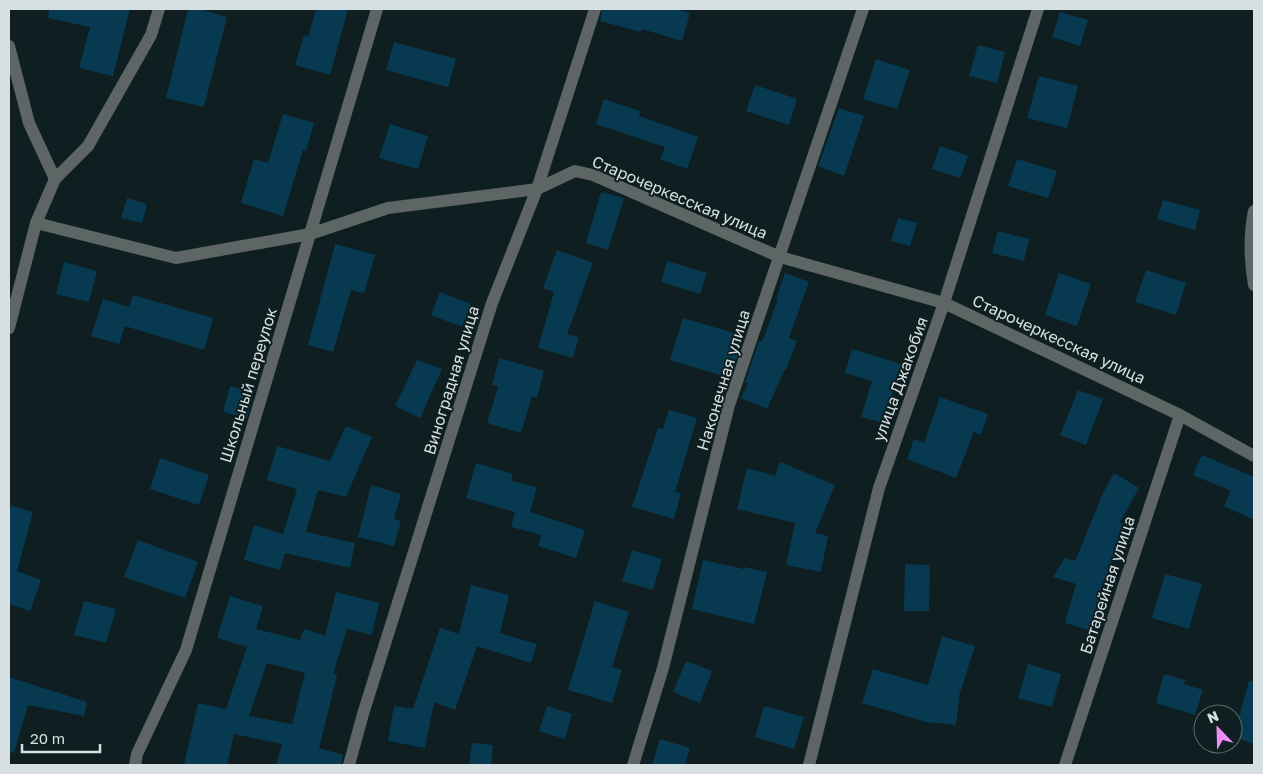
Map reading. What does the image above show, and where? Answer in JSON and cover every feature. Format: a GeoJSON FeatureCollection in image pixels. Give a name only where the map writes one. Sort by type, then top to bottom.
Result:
{"type":"FeatureCollection","features":[{"type":"Feature","properties":{"kind":"street"},"geometry":{"type":"LineString","coordinates":[[9,328],[36,223],[55,179],[88,146],[151,36],[159,9]]}},
{"type":"Feature","properties":{"kind":"street","name":"Школьный переулок"},"geometry":{"type":"LineString","coordinates":[[136,765],[137,754],[186,650],[377,9]]}},
{"type":"Feature","properties":{"kind":"street","name":"Виноградная улица"},"geometry":{"type":"LineString","coordinates":[[349,765],[363,714],[492,303],[537,190],[594,9]]}},
{"type":"Feature","properties":{"kind":"street","name":"Наконечная улица"},"geometry":{"type":"LineString","coordinates":[[632,765],[663,668],[730,405],[864,9]]}},
{"type":"Feature","properties":{"kind":"street","name":"улица Джакобия"},"geometry":{"type":"LineString","coordinates":[[809,765],[879,488],[944,303],[1038,9]]}},
{"type":"Feature","properties":{"kind":"street"},"geometry":{"type":"LineString","coordinates":[[9,46],[29,123],[55,179]]}},
{"type":"Feature","properties":{"kind":"street","name":"Старочеркесская улица"},"geometry":{"type":"LineString","coordinates":[[36,223],[176,258],[310,234],[388,208],[537,190],[575,171],[593,175],[780,257],[944,303],[1180,414],[1254,456]]}},
{"type":"Feature","properties":{"kind":"street"},"geometry":{"type":"LineString","coordinates":[[1254,211],[1251,224],[1251,258],[1254,285]]}},
{"type":"Feature","properties":{"kind":"street","name":"Батарейная улица"},"geometry":{"type":"LineString","coordinates":[[1065,765],[1180,414]]}},
{"type":"Feature","properties":{"kind":"building"},"geometry":{"type":"Polygon","coordinates":[[[49,9],[130,9],[113,76],[79,68],[90,27],[48,18],[49,9]]]}},
{"type":"Feature","properties":{"kind":"building"},"geometry":{"type":"Polygon","coordinates":[[[188,9],[199,9],[227,17],[204,107],[166,98],[188,9]]]}},
{"type":"Feature","properties":{"kind":"building"},"geometry":{"type":"Polygon","coordinates":[[[316,9],[348,9],[330,75],[295,65],[304,35],[308,37],[316,9]]]}},
{"type":"Feature","properties":{"kind":"building"},"geometry":{"type":"Polygon","coordinates":[[[603,9],[676,9],[690,13],[682,41],[642,29],[641,32],[600,21],[603,9]]]}},
{"type":"Feature","properties":{"kind":"building"},"geometry":{"type":"Polygon","coordinates":[[[1060,12],[1088,20],[1080,46],[1052,37],[1060,12]]]}},
{"type":"Feature","properties":{"kind":"building"},"geometry":{"type":"Polygon","coordinates":[[[394,42],[456,59],[448,87],[386,70],[394,42]]]}},
{"type":"Feature","properties":{"kind":"building"},"geometry":{"type":"Polygon","coordinates":[[[978,45],[1005,52],[997,83],[969,76],[978,45]]]}},
{"type":"Feature","properties":{"kind":"building"},"geometry":{"type":"Polygon","coordinates":[[[876,59],[910,70],[897,109],[863,99],[876,59]]]}},
{"type":"Feature","properties":{"kind":"building"},"geometry":{"type":"Polygon","coordinates":[[[1039,76],[1078,86],[1067,128],[1027,118],[1039,76]]]}},
{"type":"Feature","properties":{"kind":"building"},"geometry":{"type":"Polygon","coordinates":[[[755,85],[797,99],[789,125],[746,111],[755,85]]]}},
{"type":"Feature","properties":{"kind":"building"},"geometry":{"type":"Polygon","coordinates":[[[604,99],[640,111],[639,116],[698,137],[687,169],[660,159],[665,147],[596,124],[604,99]]]}},
{"type":"Feature","properties":{"kind":"building"},"geometry":{"type":"Polygon","coordinates":[[[839,108],[864,116],[844,176],[818,166],[839,108]]]}},
{"type":"Feature","properties":{"kind":"building"},"geometry":{"type":"Polygon","coordinates":[[[283,114],[314,123],[306,151],[303,150],[283,216],[241,203],[254,159],[268,163],[283,114]]]}},
{"type":"Feature","properties":{"kind":"building"},"geometry":{"type":"Polygon","coordinates":[[[390,124],[428,136],[418,169],[379,158],[390,124]]]}},
{"type":"Feature","properties":{"kind":"building"},"geometry":{"type":"Polygon","coordinates":[[[940,146],[968,156],[960,178],[932,169],[940,146]]]}},
{"type":"Feature","properties":{"kind":"building"},"geometry":{"type":"Polygon","coordinates":[[[1017,159],[1057,171],[1048,198],[1008,186],[1017,159]]]}},
{"type":"Feature","properties":{"kind":"building"},"geometry":{"type":"Polygon","coordinates":[[[601,192],[624,198],[608,250],[586,243],[601,192]]]}},
{"type":"Feature","properties":{"kind":"building"},"geometry":{"type":"Polygon","coordinates":[[[127,198],[147,204],[142,223],[121,218],[127,198]]]}},
{"type":"Feature","properties":{"kind":"building"},"geometry":{"type":"Polygon","coordinates":[[[1163,200],[1200,210],[1195,230],[1157,219],[1163,200]]]}},
{"type":"Feature","properties":{"kind":"building"},"geometry":{"type":"Polygon","coordinates":[[[898,218],[917,223],[910,246],[891,241],[898,218]]]}},
{"type":"Feature","properties":{"kind":"building"},"geometry":{"type":"Polygon","coordinates":[[[998,231],[1029,239],[1024,261],[992,253],[998,231]]]}},
{"type":"Feature","properties":{"kind":"building"},"geometry":{"type":"Polygon","coordinates":[[[335,244],[375,255],[364,293],[351,290],[333,352],[308,345],[335,244]]]}},
{"type":"Feature","properties":{"kind":"building"},"geometry":{"type":"Polygon","coordinates":[[[557,250],[593,263],[567,334],[579,337],[573,358],[538,348],[554,292],[543,288],[557,250]]]}},
{"type":"Feature","properties":{"kind":"building"},"geometry":{"type":"Polygon","coordinates":[[[667,261],[707,273],[700,294],[661,282],[667,261]]]}},
{"type":"Feature","properties":{"kind":"building"},"geometry":{"type":"Polygon","coordinates":[[[64,262],[97,271],[89,302],[56,294],[64,262]]]}},
{"type":"Feature","properties":{"kind":"building"},"geometry":{"type":"Polygon","coordinates":[[[1146,270],[1186,283],[1176,315],[1135,302],[1146,270]]]}},
{"type":"Feature","properties":{"kind":"building"},"geometry":{"type":"Polygon","coordinates":[[[785,273],[809,282],[789,338],[797,341],[786,370],[767,409],[741,398],[748,383],[745,382],[759,341],[762,342],[778,299],[776,299],[785,273]]]}},
{"type":"Feature","properties":{"kind":"building"},"geometry":{"type":"Polygon","coordinates":[[[1059,273],[1091,284],[1077,326],[1045,315],[1059,273]]]}},
{"type":"Feature","properties":{"kind":"building"},"geometry":{"type":"Polygon","coordinates":[[[440,292],[471,304],[462,327],[431,315],[440,292]]]}},
{"type":"Feature","properties":{"kind":"building"},"geometry":{"type":"Polygon","coordinates":[[[133,295],[213,318],[204,350],[125,326],[119,344],[91,336],[103,299],[129,307],[133,295]]]}},
{"type":"Feature","properties":{"kind":"building"},"geometry":{"type":"Polygon","coordinates":[[[683,318],[744,336],[730,378],[670,360],[683,318]]]}},
{"type":"Feature","properties":{"kind":"building"},"geometry":{"type":"Polygon","coordinates":[[[852,349],[901,364],[884,423],[861,417],[872,381],[845,373],[852,349]]]}},
{"type":"Feature","properties":{"kind":"building"},"geometry":{"type":"Polygon","coordinates":[[[499,358],[544,371],[537,398],[532,396],[521,433],[487,423],[498,387],[492,385],[499,358]]]}},
{"type":"Feature","properties":{"kind":"building"},"geometry":{"type":"Polygon","coordinates":[[[417,360],[442,369],[420,418],[395,406],[417,360]]]}},
{"type":"Feature","properties":{"kind":"building"},"geometry":{"type":"Polygon","coordinates":[[[230,386],[254,392],[247,418],[223,412],[230,386]]]}},
{"type":"Feature","properties":{"kind":"building"},"geometry":{"type":"Polygon","coordinates":[[[1078,390],[1103,399],[1086,445],[1060,435],[1078,390]]]}},
{"type":"Feature","properties":{"kind":"building"},"geometry":{"type":"Polygon","coordinates":[[[940,397],[988,414],[981,435],[974,432],[956,478],[907,459],[914,439],[924,443],[940,397]]]}},
{"type":"Feature","properties":{"kind":"building"},"geometry":{"type":"Polygon","coordinates":[[[669,410],[697,418],[675,492],[681,493],[674,519],[632,507],[658,428],[663,429],[669,410]]]}},
{"type":"Feature","properties":{"kind":"building"},"geometry":{"type":"Polygon","coordinates":[[[346,426],[372,437],[346,497],[318,490],[306,532],[355,543],[350,568],[285,553],[280,570],[244,560],[254,525],[283,534],[297,489],[267,480],[277,446],[330,461],[346,426]]]}},
{"type":"Feature","properties":{"kind":"building"},"geometry":{"type":"Polygon","coordinates":[[[1202,455],[1254,477],[1254,520],[1224,506],[1231,491],[1193,475],[1202,455]]]}},
{"type":"Feature","properties":{"kind":"building"},"geometry":{"type":"Polygon","coordinates":[[[160,458],[209,475],[199,505],[150,489],[160,458]]]}},
{"type":"Feature","properties":{"kind":"building"},"geometry":{"type":"Polygon","coordinates":[[[780,462],[835,485],[815,533],[828,536],[821,572],[786,565],[795,523],[737,509],[747,468],[775,476],[780,462]]]}},
{"type":"Feature","properties":{"kind":"building"},"geometry":{"type":"Polygon","coordinates":[[[476,463],[513,474],[511,481],[537,487],[530,512],[585,530],[576,558],[538,546],[542,535],[511,527],[515,512],[466,498],[476,463]]]}},
{"type":"Feature","properties":{"kind":"building"},"geometry":{"type":"Polygon","coordinates":[[[1114,473],[1139,488],[1120,522],[1127,525],[1097,598],[1104,601],[1095,632],[1065,623],[1076,584],[1053,577],[1065,558],[1075,561],[1104,491],[1114,473]]]}},
{"type":"Feature","properties":{"kind":"building"},"geometry":{"type":"Polygon","coordinates":[[[371,485],[401,494],[394,519],[401,521],[394,546],[358,537],[371,485]]]}},
{"type":"Feature","properties":{"kind":"building"},"geometry":{"type":"Polygon","coordinates":[[[9,505],[33,512],[17,571],[41,580],[30,611],[9,604],[9,505]]]}},
{"type":"Feature","properties":{"kind":"building"},"geometry":{"type":"Polygon","coordinates":[[[138,540],[198,562],[185,598],[124,577],[138,540]]]}},
{"type":"Feature","properties":{"kind":"building"},"geometry":{"type":"Polygon","coordinates":[[[632,550],[662,559],[653,590],[622,581],[632,550]]]}},
{"type":"Feature","properties":{"kind":"building"},"geometry":{"type":"Polygon","coordinates":[[[703,560],[767,572],[754,624],[692,609],[703,560]]]}},
{"type":"Feature","properties":{"kind":"building"},"geometry":{"type":"Polygon","coordinates":[[[905,564],[930,565],[929,611],[904,611],[905,564]]]}},
{"type":"Feature","properties":{"kind":"building"},"geometry":{"type":"Polygon","coordinates":[[[1165,574],[1202,584],[1189,629],[1152,618],[1165,574]]]}},
{"type":"Feature","properties":{"kind":"building"},"geometry":{"type":"Polygon","coordinates":[[[471,585],[509,595],[500,633],[537,644],[531,663],[477,646],[455,710],[434,702],[425,748],[388,741],[394,706],[413,709],[440,628],[459,634],[471,585]]]}},
{"type":"Feature","properties":{"kind":"building"},"geometry":{"type":"Polygon","coordinates":[[[336,592],[379,603],[372,635],[347,629],[333,674],[337,675],[319,748],[343,755],[341,765],[276,765],[282,744],[234,734],[227,765],[184,765],[198,703],[226,709],[247,647],[217,638],[230,596],[263,606],[256,629],[300,640],[304,629],[325,636],[336,592]],[[267,663],[249,716],[292,724],[305,673],[267,663]]]}},
{"type":"Feature","properties":{"kind":"building"},"geometry":{"type":"Polygon","coordinates":[[[84,601],[116,609],[106,643],[74,635],[84,601]]]}},
{"type":"Feature","properties":{"kind":"building"},"geometry":{"type":"Polygon","coordinates":[[[595,601],[629,612],[612,667],[622,670],[612,703],[568,690],[595,601]]]}},
{"type":"Feature","properties":{"kind":"building"},"geometry":{"type":"Polygon","coordinates":[[[942,636],[975,646],[960,690],[956,725],[926,722],[862,703],[873,669],[928,685],[942,636]]]}},
{"type":"Feature","properties":{"kind":"building"},"geometry":{"type":"Polygon","coordinates":[[[686,661],[712,671],[700,703],[673,692],[686,661]]]}},
{"type":"Feature","properties":{"kind":"building"},"geometry":{"type":"Polygon","coordinates":[[[1028,664],[1061,674],[1052,707],[1018,698],[1028,664]]]}},
{"type":"Feature","properties":{"kind":"building"},"geometry":{"type":"Polygon","coordinates":[[[1164,674],[1185,680],[1184,684],[1203,690],[1199,704],[1193,704],[1193,714],[1156,703],[1164,674]]]}},
{"type":"Feature","properties":{"kind":"building"},"geometry":{"type":"Polygon","coordinates":[[[9,677],[87,702],[84,716],[28,705],[14,753],[9,752],[9,677]]]}},
{"type":"Feature","properties":{"kind":"building"},"geometry":{"type":"Polygon","coordinates":[[[1249,681],[1254,681],[1254,744],[1243,740],[1242,704],[1249,681]]]}},
{"type":"Feature","properties":{"kind":"building"},"geometry":{"type":"Polygon","coordinates":[[[547,706],[572,714],[565,739],[539,731],[547,706]]]}},
{"type":"Feature","properties":{"kind":"building"},"geometry":{"type":"Polygon","coordinates":[[[764,706],[804,717],[794,749],[755,737],[764,706]]]}},
{"type":"Feature","properties":{"kind":"building"},"geometry":{"type":"Polygon","coordinates":[[[660,739],[690,748],[685,765],[652,765],[660,739]]]}},
{"type":"Feature","properties":{"kind":"building"},"geometry":{"type":"Polygon","coordinates":[[[472,743],[493,745],[491,765],[469,765],[472,743]]]}}]}
